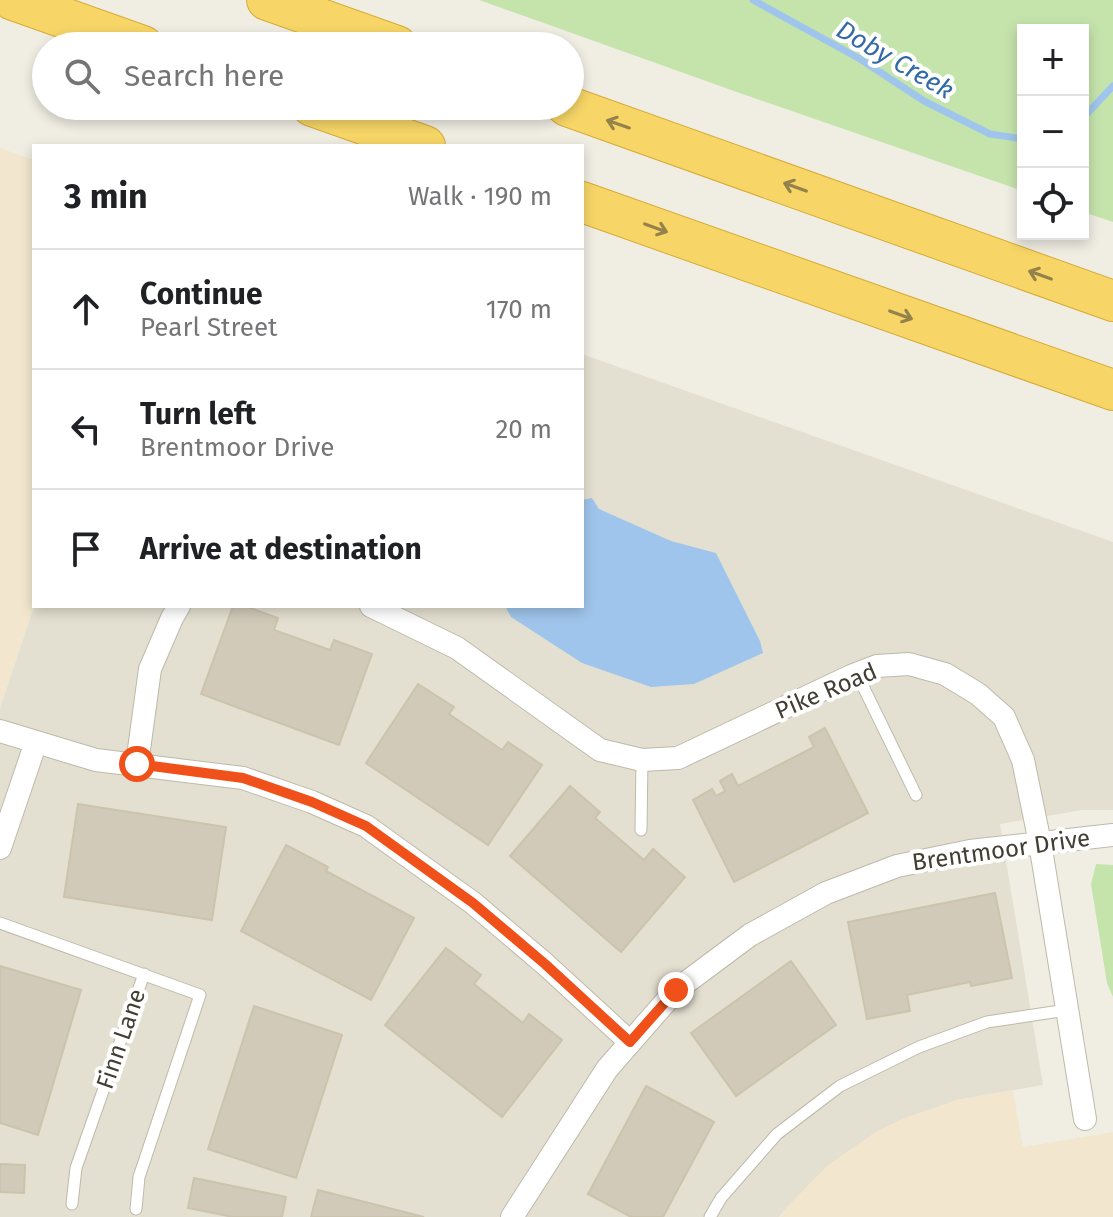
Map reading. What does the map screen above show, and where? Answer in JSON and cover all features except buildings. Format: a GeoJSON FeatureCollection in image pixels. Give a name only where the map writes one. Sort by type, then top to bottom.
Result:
{"type":"FeatureCollection","features":[{"type":"Feature","properties":{"kind":"highway"},"geometry":{"type":"LineString","coordinates":[[13,0],[103,32]]}},
{"type":"Feature","properties":{"kind":"highway"},"geometry":{"type":"LineString","coordinates":[[267,0],[357,32]]}},
{"type":"Feature","properties":{"kind":"highway"},"geometry":{"type":"LineString","coordinates":[[584,112],[1113,301]]}},
{"type":"Feature","properties":{"kind":"highway"},"geometry":{"type":"LineString","coordinates":[[352,120],[419,144]]}},
{"type":"Feature","properties":{"kind":"highway"},"geometry":{"type":"LineString","coordinates":[[584,203],[1113,390]]}},
{"type":"Feature","properties":{"kind":"street"},"geometry":{"type":"LineString","coordinates":[[137,764],[150,669],[178,608]]}},
{"type":"Feature","properties":{"kind":"street","name":"Pike Road"},"geometry":{"type":"LineString","coordinates":[[395,611],[457,648],[600,750],[642,760],[678,758],[877,666],[909,664],[945,674],[978,694],[1004,717],[1023,760],[1040,843],[1085,1119]]}},
{"type":"Feature","properties":{"kind":"street"},"geometry":{"type":"LineString","coordinates":[[0,731],[96,760],[243,778],[312,802],[366,826],[473,903],[630,1042]]}},
{"type":"Feature","properties":{"kind":"street"},"geometry":{"type":"LineString","coordinates":[[0,848],[36,742]]}},
{"type":"Feature","properties":{"kind":"street","name":"Brentmoor Drive"},"geometry":{"type":"LineString","coordinates":[[512,1217],[607,1069],[676,990],[750,935],[826,893],[897,866],[970,851],[1113,835]]}},
{"type":"Feature","properties":{"kind":"lane"},"geometry":{"type":"LineString","coordinates":[[857,674],[916,795]]}},
{"type":"Feature","properties":{"kind":"lane"},"geometry":{"type":"LineString","coordinates":[[641,830],[642,760]]}},
{"type":"Feature","properties":{"kind":"lane","name":"Finn Lane"},"geometry":{"type":"LineString","coordinates":[[0,923],[144,974],[76,1168],[72,1204]]}},
{"type":"Feature","properties":{"kind":"lane"},"geometry":{"type":"LineString","coordinates":[[136,1209],[139,1177],[200,995],[144,974]]}},
{"type":"Feature","properties":{"kind":"lane"},"geometry":{"type":"LineString","coordinates":[[710,1217],[721,1198],[777,1134],[840,1086],[919,1047],[987,1022],[1067,1010]]}},
{"type":"Feature","properties":{"kind":"shaded area"},"geometry":{"type":"Polygon","coordinates":[[[0,148],[32,159],[33,608],[0,708],[0,148]]]}},
{"type":"Feature","properties":{"kind":"shaded area"},"geometry":{"type":"Polygon","coordinates":[[[584,355],[1113,542],[1113,810],[1083,810],[1000,824],[1043,1085],[957,1100],[787,1207],[779,1217],[0,1217],[0,708],[33,608],[584,608],[584,355]]]}},
{"type":"Feature","properties":{"kind":"shaded area"},"geometry":{"type":"Polygon","coordinates":[[[1013,1090],[1023,1147],[1113,1132],[1113,1217],[779,1217],[828,1165],[876,1132],[902,1119],[957,1100],[1013,1090]]]}},
{"type":"Feature","properties":{"kind":"green space"},"geometry":{"type":"Polygon","coordinates":[[[479,0],[1113,0],[1113,222],[1089,214],[1089,24],[1017,24],[1017,189],[584,37],[584,32],[569,32],[479,0]]]}},
{"type":"Feature","properties":{"kind":"green space"},"geometry":{"type":"Polygon","coordinates":[[[1096,864],[1113,865],[1113,997],[1107,983],[1091,884],[1096,864]]]}},
{"type":"Feature","properties":{"kind":"water"},"geometry":{"type":"Polygon","coordinates":[[[592,498],[599,509],[671,541],[716,553],[763,653],[694,684],[651,687],[582,663],[511,617],[506,608],[584,608],[584,500],[592,498]]]}},
{"type":"Feature","properties":{"kind":"waterway","name":"Doby Creek"},"geometry":{"type":"LineString","coordinates":[[753,0],[860,59],[924,101],[990,134],[1017,138]]}},
{"type":"Feature","properties":{"kind":"waterway","name":"Doby Creek"},"geometry":{"type":"LineString","coordinates":[[1089,112],[1113,86]]}},
{"type":"Feature","properties":{"kind":"route"},"geometry":{"type":"LineString","coordinates":[[137,764],[243,778],[312,802],[366,826],[473,903],[630,1042],[676,990]]}}]}
